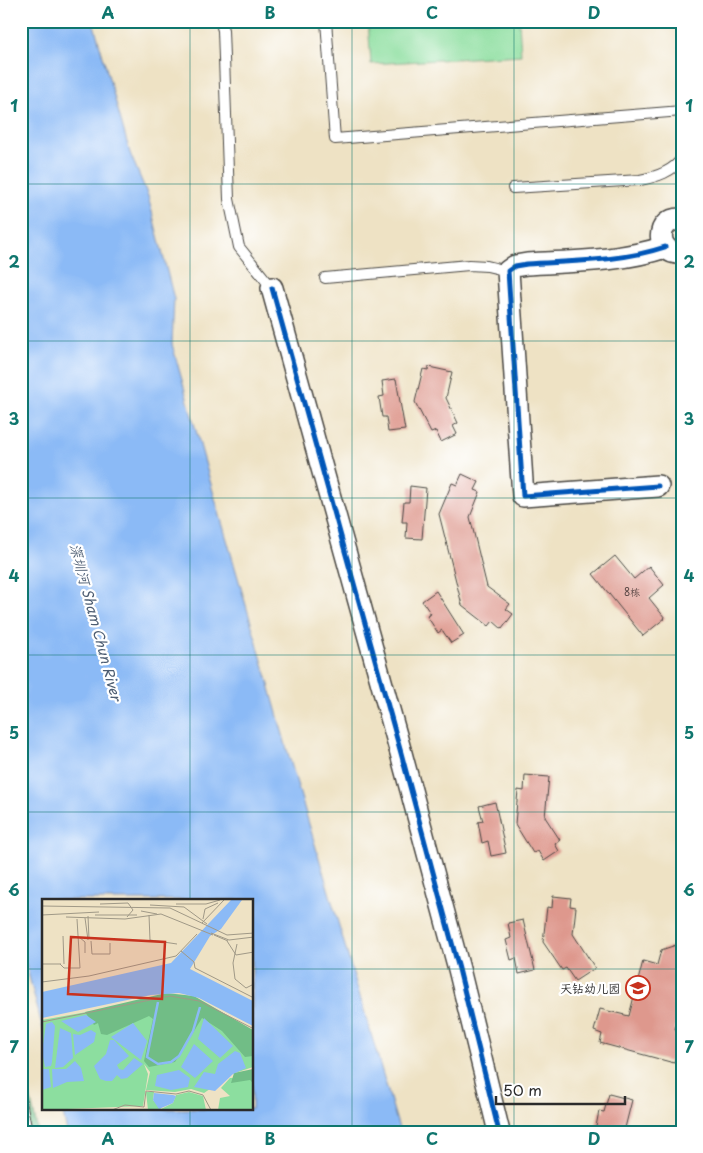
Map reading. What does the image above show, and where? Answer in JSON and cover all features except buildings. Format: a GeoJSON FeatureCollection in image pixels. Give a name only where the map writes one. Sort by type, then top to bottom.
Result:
{"type":"FeatureCollection","features":[{"type":"Feature","properties":{"kind":"street"},"geometry":{"type":"LineString","coordinates":[[673,250],[661,236],[662,230],[670,221],[680,217]]}},
{"type":"Feature","properties":{"kind":"street"},"geometry":{"type":"LineString","coordinates":[[658,486],[523,496],[508,271],[515,266],[616,259],[653,251],[673,250]]}},
{"type":"Feature","properties":{"kind":"street"},"geometry":{"type":"LineString","coordinates":[[272,288],[417,809],[499,1132]]}},
{"type":"Feature","properties":{"kind":"lane"},"geometry":{"type":"LineString","coordinates":[[220,21],[223,30],[229,199],[239,247],[272,288]]}},
{"type":"Feature","properties":{"kind":"lane"},"geometry":{"type":"LineString","coordinates":[[326,21],[335,139],[682,111]]}},
{"type":"Feature","properties":{"kind":"lane"},"geometry":{"type":"LineString","coordinates":[[513,188],[640,180],[656,177],[678,165],[682,158]]}},
{"type":"Feature","properties":{"kind":"lane"},"geometry":{"type":"LineString","coordinates":[[325,278],[468,265],[487,266],[508,271]]}},
{"type":"Feature","properties":{"kind":"lane"},"geometry":{"type":"LineString","coordinates":[[21,1102],[27,1132]]}},
{"type":"Feature","properties":{"kind":"green space"},"geometry":{"type":"Polygon","coordinates":[[[368,21],[519,21],[521,55],[371,64],[368,21]]]}},
{"type":"Feature","properties":{"kind":"green space"},"geometry":{"type":"Polygon","coordinates":[[[21,1055],[38,1132],[21,1132],[21,1055]]]}},
{"type":"Feature","properties":{"kind":"water","name":"深圳河 Sham Chun River"},"geometry":{"type":"Polygon","coordinates":[[[21,21],[93,21],[130,153],[148,196],[174,299],[172,344],[288,753],[400,1132],[67,1132],[62,1110],[254,1110],[254,899],[42,899],[42,1025],[21,946],[21,21]]]}},
{"type":"Feature","properties":{"kind":"cycle path"},"geometry":{"type":"LineString","coordinates":[[658,486],[523,496],[508,271],[515,266],[527,264],[631,256],[665,247]]}},
{"type":"Feature","properties":{"kind":"cycle path"},"geometry":{"type":"LineString","coordinates":[[272,288],[401,753],[459,969],[499,1132]]}},
{"type":"Feature","properties":{"kind":"place","name":"天钻幼儿园"},"geometry":{"type":"Point","coordinates":[638,988]}}]}
